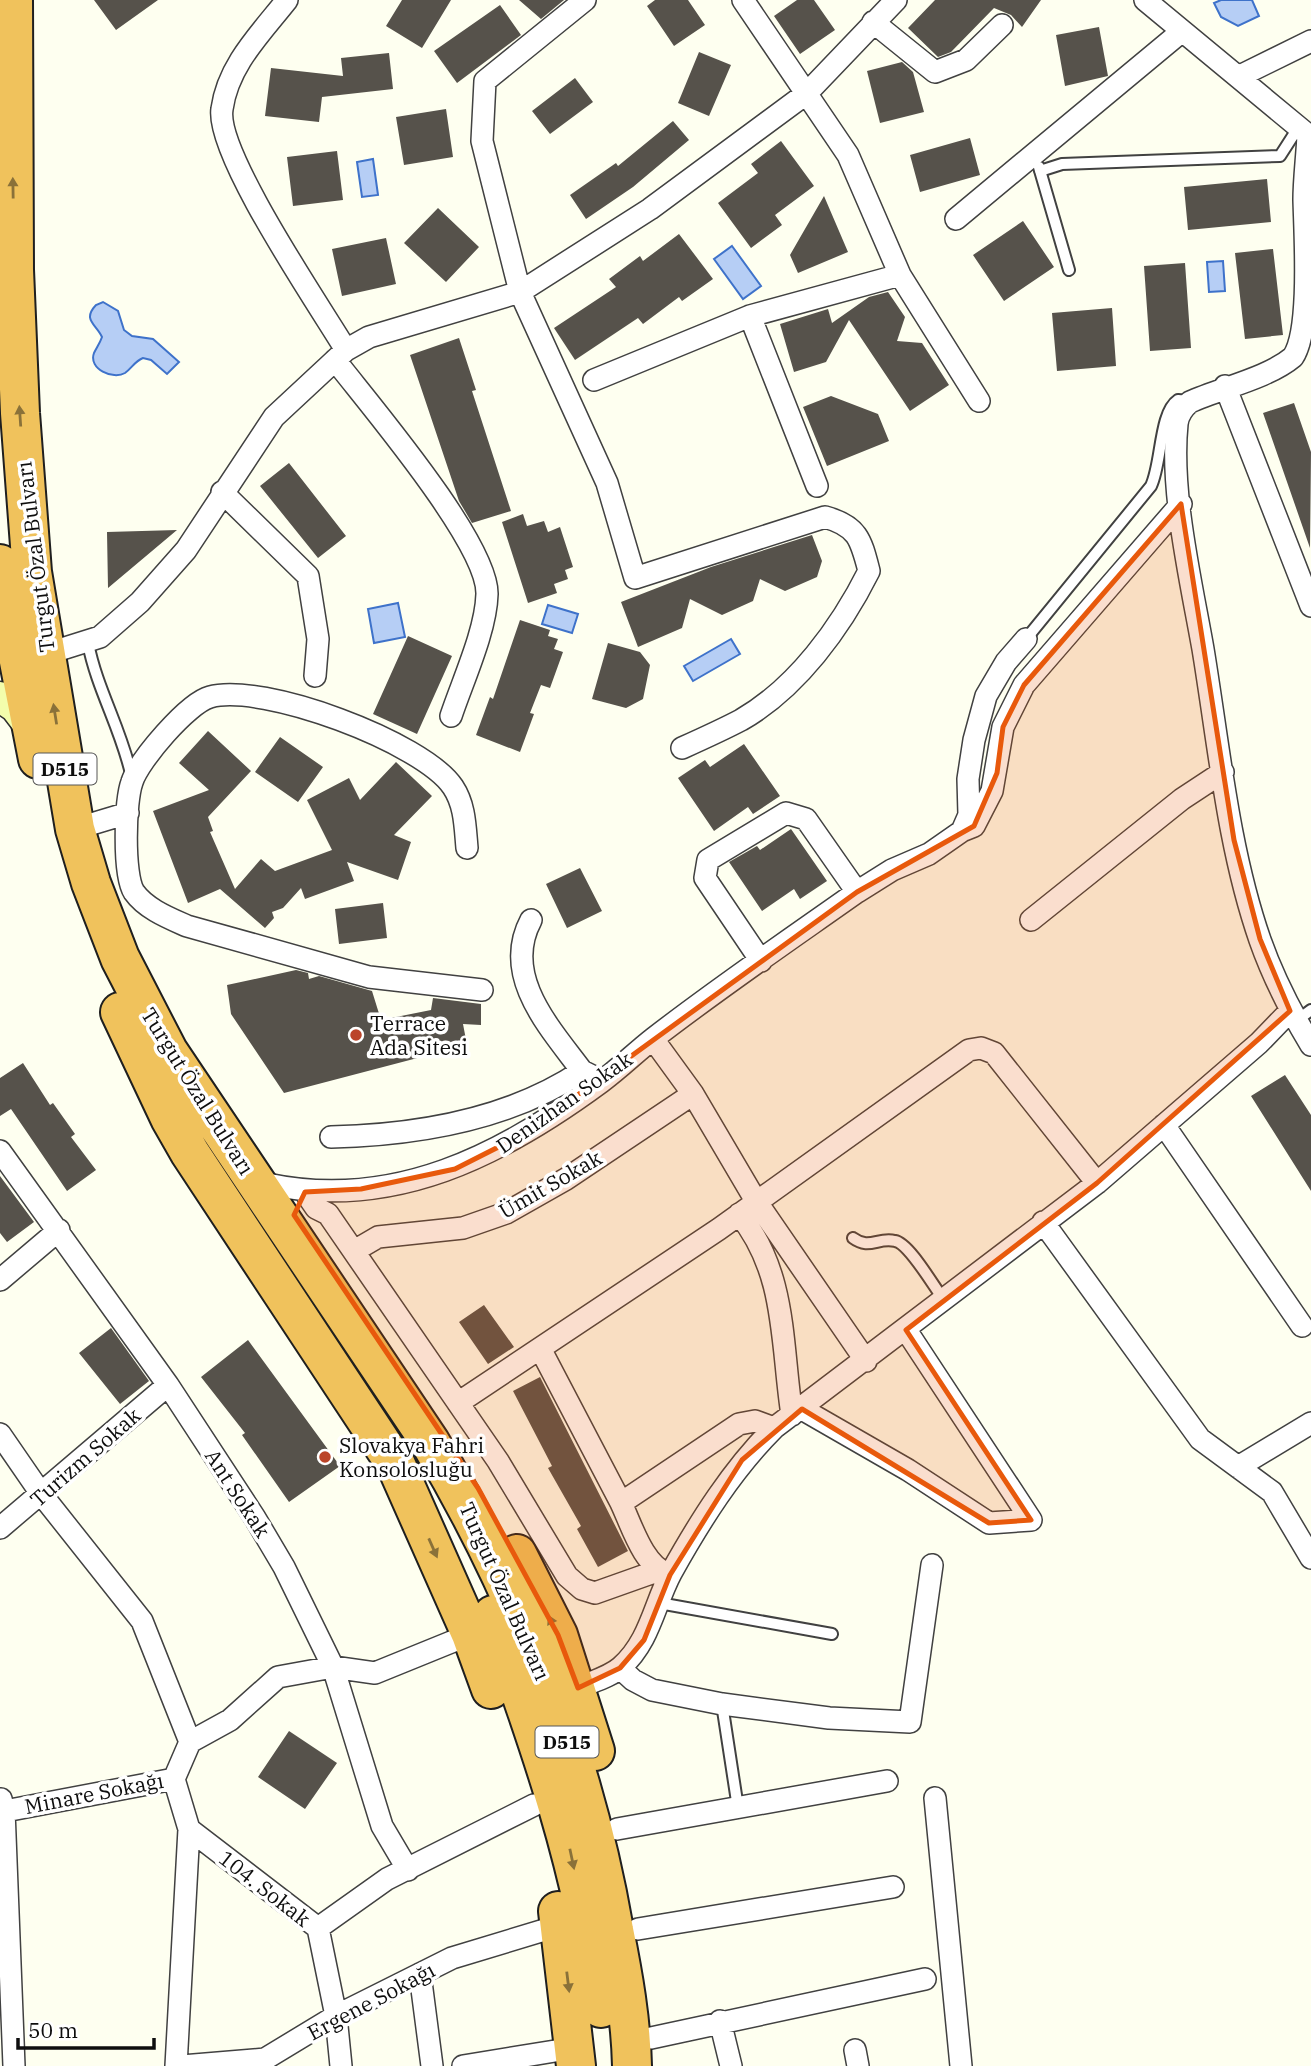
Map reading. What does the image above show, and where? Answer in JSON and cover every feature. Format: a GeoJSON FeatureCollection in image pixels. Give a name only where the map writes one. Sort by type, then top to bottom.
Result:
{"type":"FeatureCollection","features":[{"type":"Feature","properties":{"kind":"highway","name":"Turgut Özal Bulvarı"},"geometry":{"type":"LineString","coordinates":[[13,0],[14,270],[20,413],[32,572],[20,653],[91,883],[120,958],[168,1051],[197,1097],[429,1442],[467,1504],[538,1660],[576,1768],[599,1852],[624,1982],[645,2057]]}},
{"type":"Feature","properties":{"kind":"highway","name":"Turgut Özal Bulvarı"},"geometry":{"type":"LineString","coordinates":[[0,564],[20,653],[31,728],[52,828],[72,895],[120,1013],[175,1107],[411,1455],[442,1507],[493,1615],[568,1841],[599,1990],[607,2066]]}},
{"type":"Feature","properties":{"kind":"highway"},"geometry":{"type":"LineString","coordinates":[[120,1013],[170,1118],[190,1153],[396,1465],[471,1634],[534,1805],[561,1925],[565,2058]]}},
{"type":"Feature","properties":{"kind":"highway"},"geometry":{"type":"LineString","coordinates":[[197,1097],[267,1184],[444,1433],[527,1573],[558,1635],[578,1688],[617,1829],[638,1929],[645,2057]]}},
{"type":"Feature","properties":{"kind":"street"},"geometry":{"type":"LineString","coordinates":[[287,0],[245,51],[229,81],[221,111],[241,176],[340,355],[477,555],[487,592],[485,613],[451,716]]}},
{"type":"Feature","properties":{"kind":"street"},"geometry":{"type":"LineString","coordinates":[[585,0],[485,81],[482,141],[520,292],[607,483],[635,578],[825,517],[844,522],[862,543],[869,571],[835,629],[792,680],[743,719],[682,748]]}},
{"type":"Feature","properties":{"kind":"street"},"geometry":{"type":"LineString","coordinates":[[743,0],[848,155],[900,275],[979,401]]}},
{"type":"Feature","properties":{"kind":"street"},"geometry":{"type":"LineString","coordinates":[[20,653],[88,643],[113,628],[162,580],[186,551],[222,492],[274,417],[340,355],[369,337],[520,292],[650,209],[807,93],[896,0]]}},
{"type":"Feature","properties":{"kind":"street"},"geometry":{"type":"LineString","coordinates":[[1145,0],[1306,133],[1304,197],[1310,301],[1308,329],[1300,350],[1277,367],[1190,402],[1183,407],[1177,423],[1181,504],[1234,840],[1260,939],[1299,1014],[1311,1045]]}},
{"type":"Feature","properties":{"kind":"street"},"geometry":{"type":"LineString","coordinates":[[873,22],[935,72],[966,60],[1002,25]]}},
{"type":"Feature","properties":{"kind":"street"},"geometry":{"type":"LineString","coordinates":[[956,219],[1038,163],[1181,32]]}},
{"type":"Feature","properties":{"kind":"street"},"geometry":{"type":"LineString","coordinates":[[1240,76],[1311,41]]}},
{"type":"Feature","properties":{"kind":"street"},"geometry":{"type":"LineString","coordinates":[[594,380],[750,316],[900,275]]}},
{"type":"Feature","properties":{"kind":"street"},"geometry":{"type":"LineString","coordinates":[[750,316],[817,486]]}},
{"type":"Feature","properties":{"kind":"street"},"geometry":{"type":"LineString","coordinates":[[1225,386],[1311,606]]}},
{"type":"Feature","properties":{"kind":"street"},"geometry":{"type":"LineString","coordinates":[[222,492],[308,576],[318,639],[315,676]]}},
{"type":"Feature","properties":{"kind":"street","name":"Denizhan Sokak"},"geometry":{"type":"LineString","coordinates":[[267,1184],[305,1192],[387,1186],[455,1169],[524,1134],[602,1081],[653,1039],[857,891],[892,870],[929,854],[974,826],[992,791],[1003,727],[1024,685],[1181,504]]}},
{"type":"Feature","properties":{"kind":"street"},"geometry":{"type":"LineString","coordinates":[[962,831],[969,816],[968,779],[974,740],[986,696],[1006,662],[1026,639]]}},
{"type":"Feature","properties":{"kind":"street"},"geometry":{"type":"LineString","coordinates":[[467,848],[462,804],[451,784],[413,752],[361,728],[256,696],[210,697],[192,706],[170,728],[132,780],[128,813],[128,878],[144,903],[187,926],[369,977],[482,990]]}},
{"type":"Feature","properties":{"kind":"street"},"geometry":{"type":"LineString","coordinates":[[0,697],[15,707],[31,728]]}},
{"type":"Feature","properties":{"kind":"street"},"geometry":{"type":"LineString","coordinates":[[1031,920],[1182,799],[1223,772]]}},
{"type":"Feature","properties":{"kind":"street"},"geometry":{"type":"LineString","coordinates":[[75,829],[128,813]]}},
{"type":"Feature","properties":{"kind":"street"},"geometry":{"type":"LineString","coordinates":[[761,961],[705,878],[708,860],[786,813],[806,819],[857,891]]}},
{"type":"Feature","properties":{"kind":"street"},"geometry":{"type":"LineString","coordinates":[[531,920],[522,937],[522,967],[528,990],[541,1014],[582,1071],[602,1081]]}},
{"type":"Feature","properties":{"kind":"street"},"geometry":{"type":"LineString","coordinates":[[578,1688],[620,1668],[644,1640],[659,1603],[664,1573],[742,1460],[774,1428],[866,1361],[1097,1183],[1259,1043],[1299,1014]]}},
{"type":"Feature","properties":{"kind":"street"},"geometry":{"type":"LineString","coordinates":[[653,1039],[693,1094],[748,1208],[779,1294],[797,1412]]}},
{"type":"Feature","properties":{"kind":"street"},"geometry":{"type":"LineString","coordinates":[[458,1403],[748,1208],[969,1050],[981,1048],[994,1053],[1097,1183]]}},
{"type":"Feature","properties":{"kind":"street"},"geometry":{"type":"LineString","coordinates":[[331,1137],[380,1136],[421,1130],[465,1119],[554,1090],[582,1071]]}},
{"type":"Feature","properties":{"kind":"street","name":"Ümit Sokak"},"geometry":{"type":"LineString","coordinates":[[354,1251],[378,1237],[463,1228],[506,1213],[566,1179],[693,1094]]}},
{"type":"Feature","properties":{"kind":"street"},"geometry":{"type":"LineString","coordinates":[[1164,1125],[1302,1326]]}},
{"type":"Feature","properties":{"kind":"street","name":"Ant Sokak"},"geometry":{"type":"LineString","coordinates":[[0,1151],[168,1385],[256,1518],[284,1567],[332,1667],[382,1826],[408,1870]]}},
{"type":"Feature","properties":{"kind":"street"},"geometry":{"type":"LineString","coordinates":[[302,1232],[294,1215],[296,1204],[305,1192],[316,1208],[328,1214],[498,1461],[567,1576],[582,1589],[595,1593],[664,1573]]}},
{"type":"Feature","properties":{"kind":"street"},"geometry":{"type":"LineString","coordinates":[[748,1208],[866,1361]]}},
{"type":"Feature","properties":{"kind":"street"},"geometry":{"type":"LineString","coordinates":[[1043,1222],[1200,1439],[1272,1492],[1311,1558]]}},
{"type":"Feature","properties":{"kind":"street"},"geometry":{"type":"LineString","coordinates":[[0,1280],[59,1230]]}},
{"type":"Feature","properties":{"kind":"street"},"geometry":{"type":"LineString","coordinates":[[797,1412],[908,1470],[989,1523],[1031,1520],[906,1330]]}},
{"type":"Feature","properties":{"kind":"street"},"geometry":{"type":"LineString","coordinates":[[543,1354],[621,1503],[664,1573]]}},
{"type":"Feature","properties":{"kind":"street","name":"Turizm Sokak"},"geometry":{"type":"LineString","coordinates":[[0,1528],[43,1495],[168,1385]]}},
{"type":"Feature","properties":{"kind":"street"},"geometry":{"type":"LineString","coordinates":[[621,1503],[739,1424],[755,1421],[774,1428]]}},
{"type":"Feature","properties":{"kind":"street"},"geometry":{"type":"LineString","coordinates":[[1238,1467],[1311,1423]]}},
{"type":"Feature","properties":{"kind":"street"},"geometry":{"type":"LineString","coordinates":[[0,1434],[43,1495],[142,1621],[190,1742],[230,1720],[278,1677],[332,1667],[376,1673],[471,1634]]}},
{"type":"Feature","properties":{"kind":"street"},"geometry":{"type":"LineString","coordinates":[[620,1668],[633,1680],[652,1690],[722,1704],[829,1718],[909,1722],[932,1565]]}},
{"type":"Feature","properties":{"kind":"street","name":"Minare Sokağı"},"geometry":{"type":"LineString","coordinates":[[1,1806],[174,1779],[190,1742]]}},
{"type":"Feature","properties":{"kind":"street"},"geometry":{"type":"LineString","coordinates":[[174,1779],[189,1829],[176,2066]]}},
{"type":"Feature","properties":{"kind":"street"},"geometry":{"type":"LineString","coordinates":[[617,1829],[887,1781]]}},
{"type":"Feature","properties":{"kind":"street"},"geometry":{"type":"LineString","coordinates":[[935,1798],[961,2066]]}},
{"type":"Feature","properties":{"kind":"street","name":"104. Sokak"},"geometry":{"type":"LineString","coordinates":[[189,1829],[318,1928],[387,1879],[534,1805]]}},
{"type":"Feature","properties":{"kind":"street"},"geometry":{"type":"LineString","coordinates":[[1,1806],[14,2066]]}},
{"type":"Feature","properties":{"kind":"street"},"geometry":{"type":"LineString","coordinates":[[638,1929],[893,1887]]}},
{"type":"Feature","properties":{"kind":"street","name":"Ergene Sokağı"},"geometry":{"type":"LineString","coordinates":[[182,2066],[265,2063],[336,2016],[452,1958],[561,1925]]}},
{"type":"Feature","properties":{"kind":"street"},"geometry":{"type":"LineString","coordinates":[[318,1928],[336,2016],[341,2066]]}},
{"type":"Feature","properties":{"kind":"street"},"geometry":{"type":"LineString","coordinates":[[419,1974],[432,2066]]}},
{"type":"Feature","properties":{"kind":"street"},"geometry":{"type":"LineString","coordinates":[[645,2057],[720,2021],[925,1979]]}},
{"type":"Feature","properties":{"kind":"street"},"geometry":{"type":"LineString","coordinates":[[720,2021],[731,2066]]}},
{"type":"Feature","properties":{"kind":"street"},"geometry":{"type":"LineString","coordinates":[[463,2066],[565,2058]]}},
{"type":"Feature","properties":{"kind":"lane"},"geometry":{"type":"LineString","coordinates":[[1069,270],[1038,163],[1280,156],[1306,133]]}},
{"type":"Feature","properties":{"kind":"lane"},"geometry":{"type":"LineString","coordinates":[[1026,639],[1151,486],[1160,460],[1168,410],[1178,400],[1190,402]]}},
{"type":"Feature","properties":{"kind":"lane"},"geometry":{"type":"LineString","coordinates":[[88,643],[94,676],[125,746],[132,780]]}},
{"type":"Feature","properties":{"kind":"lane"},"geometry":{"type":"LineString","coordinates":[[853,1238],[864,1244],[892,1240],[905,1246],[943,1300]]}},
{"type":"Feature","properties":{"kind":"lane"},"geometry":{"type":"LineString","coordinates":[[659,1603],[832,1634]]}},
{"type":"Feature","properties":{"kind":"lane"},"geometry":{"type":"LineString","coordinates":[[722,1704],[737,1808]]}},
{"type":"Feature","properties":{"kind":"highlighted area"},"geometry":{"type":"Polygon","coordinates":[[[1181,504],[1234,840],[1260,939],[1290,1011],[1097,1183],[906,1330],[1031,1520],[989,1523],[802,1409],[742,1460],[670,1575],[644,1640],[620,1668],[578,1688],[558,1635],[478,1488],[294,1215],[305,1192],[361,1189],[455,1169],[524,1134],[857,892],[974,826],[997,773],[1003,727],[1024,685],[1181,504]]]}},
{"type":"Feature","properties":{"kind":"water"},"geometry":{"type":"Polygon","coordinates":[[[1221,0],[1252,0],[1259,16],[1238,26],[1221,17],[1214,3],[1221,0]]]}},
{"type":"Feature","properties":{"kind":"water"},"geometry":{"type":"Polygon","coordinates":[[[373,159],[378,195],[362,197],[357,162],[373,159]]]}},
{"type":"Feature","properties":{"kind":"water"},"geometry":{"type":"Polygon","coordinates":[[[732,246],[761,286],[743,299],[714,259],[732,246]]]}},
{"type":"Feature","properties":{"kind":"water"},"geometry":{"type":"Polygon","coordinates":[[[1223,261],[1225,291],[1209,292],[1207,262],[1223,261]]]}},
{"type":"Feature","properties":{"kind":"water"},"geometry":{"type":"Polygon","coordinates":[[[103,302],[118,311],[124,330],[132,336],[153,339],[179,362],[167,374],[151,360],[143,358],[120,375],[103,372],[93,359],[102,337],[91,322],[90,314],[96,305],[103,302]]]}},
{"type":"Feature","properties":{"kind":"water"},"geometry":{"type":"Polygon","coordinates":[[[398,603],[405,637],[374,643],[368,609],[398,603]]]}},
{"type":"Feature","properties":{"kind":"water"},"geometry":{"type":"Polygon","coordinates":[[[548,605],[578,614],[572,633],[542,624],[548,605]]]}},
{"type":"Feature","properties":{"kind":"water"},"geometry":{"type":"Polygon","coordinates":[[[731,639],[740,654],[693,681],[684,666],[731,639]]]}},
{"type":"Feature","properties":{"kind":"building"},"geometry":{"type":"Polygon","coordinates":[[[94,0],[158,0],[116,30],[94,0]]]}},
{"type":"Feature","properties":{"kind":"building"},"geometry":{"type":"Polygon","coordinates":[[[402,0],[451,0],[422,48],[386,26],[402,0]]]}},
{"type":"Feature","properties":{"kind":"building"},"geometry":{"type":"Polygon","coordinates":[[[519,0],[564,0],[541,19],[519,0]]]}},
{"type":"Feature","properties":{"kind":"building"},"geometry":{"type":"Polygon","coordinates":[[[655,0],[688,0],[705,25],[674,46],[647,6],[655,0]]]}},
{"type":"Feature","properties":{"kind":"building"},"geometry":{"type":"Polygon","coordinates":[[[797,0],[814,0],[835,30],[800,54],[774,16],[797,0]]]}},
{"type":"Feature","properties":{"kind":"building"},"geometry":{"type":"Polygon","coordinates":[[[935,0],[1041,0],[1022,27],[1011,15],[994,8],[951,52],[938,57],[908,28],[935,0]]]}},
{"type":"Feature","properties":{"kind":"building"},"geometry":{"type":"Polygon","coordinates":[[[500,5],[521,35],[457,83],[434,51],[500,5]]]}},
{"type":"Feature","properties":{"kind":"building"},"geometry":{"type":"Polygon","coordinates":[[[1099,27],[1108,76],[1065,86],[1056,35],[1099,27]]]}},
{"type":"Feature","properties":{"kind":"building"},"geometry":{"type":"Polygon","coordinates":[[[699,52],[731,65],[709,116],[678,103],[699,52]]]}},
{"type":"Feature","properties":{"kind":"building"},"geometry":{"type":"Polygon","coordinates":[[[389,53],[393,89],[322,97],[319,122],[265,116],[271,68],[343,76],[341,58],[389,53]]]}},
{"type":"Feature","properties":{"kind":"building"},"geometry":{"type":"Polygon","coordinates":[[[902,62],[913,72],[924,112],[880,123],[867,71],[902,62]]]}},
{"type":"Feature","properties":{"kind":"building"},"geometry":{"type":"Polygon","coordinates":[[[575,78],[593,102],[550,134],[532,111],[575,78]]]}},
{"type":"Feature","properties":{"kind":"building"},"geometry":{"type":"Polygon","coordinates":[[[446,109],[453,157],[404,165],[396,117],[446,109]]]}},
{"type":"Feature","properties":{"kind":"building"},"geometry":{"type":"Polygon","coordinates":[[[673,121],[689,140],[633,187],[586,219],[570,195],[616,163],[618,166],[673,121]]]}},
{"type":"Feature","properties":{"kind":"building"},"geometry":{"type":"Polygon","coordinates":[[[970,138],[980,175],[920,192],[910,155],[970,138]]]}},
{"type":"Feature","properties":{"kind":"building"},"geometry":{"type":"Polygon","coordinates":[[[781,141],[814,186],[775,215],[782,225],[751,248],[718,203],[758,173],[751,164],[781,141]]]}},
{"type":"Feature","properties":{"kind":"building"},"geometry":{"type":"Polygon","coordinates":[[[337,151],[343,200],[293,206],[287,157],[337,151]]]}},
{"type":"Feature","properties":{"kind":"building"},"geometry":{"type":"Polygon","coordinates":[[[1267,179],[1271,222],[1188,230],[1184,187],[1267,179]]]}},
{"type":"Feature","properties":{"kind":"building"},"geometry":{"type":"Polygon","coordinates":[[[824,196],[848,252],[798,273],[790,255],[824,196]]]}},
{"type":"Feature","properties":{"kind":"building"},"geometry":{"type":"Polygon","coordinates":[[[438,208],[479,247],[446,282],[404,243],[438,208]]]}},
{"type":"Feature","properties":{"kind":"building"},"geometry":{"type":"Polygon","coordinates":[[[1023,221],[1054,267],[1004,301],[973,255],[1023,221]]]}},
{"type":"Feature","properties":{"kind":"building"},"geometry":{"type":"Polygon","coordinates":[[[679,234],[713,279],[682,301],[679,297],[643,324],[638,318],[575,360],[554,328],[616,287],[609,279],[640,256],[643,261],[679,234]]]}},
{"type":"Feature","properties":{"kind":"building"},"geometry":{"type":"Polygon","coordinates":[[[386,238],[396,284],[342,296],[332,249],[386,238]]]}},
{"type":"Feature","properties":{"kind":"building"},"geometry":{"type":"Polygon","coordinates":[[[1273,249],[1283,335],[1245,339],[1235,253],[1273,249]]]}},
{"type":"Feature","properties":{"kind":"building"},"geometry":{"type":"Polygon","coordinates":[[[1185,263],[1191,348],[1150,351],[1144,266],[1185,263]]]}},
{"type":"Feature","properties":{"kind":"building"},"geometry":{"type":"Polygon","coordinates":[[[888,292],[905,317],[897,341],[922,343],[949,385],[910,411],[849,320],[826,362],[794,372],[780,324],[828,309],[832,323],[869,297],[888,292]]]}},
{"type":"Feature","properties":{"kind":"building"},"geometry":{"type":"Polygon","coordinates":[[[1112,308],[1116,366],[1057,371],[1052,313],[1112,308]]]}},
{"type":"Feature","properties":{"kind":"building"},"geometry":{"type":"Polygon","coordinates":[[[459,338],[476,390],[472,391],[511,511],[472,523],[459,501],[410,355],[459,338]]]}},
{"type":"Feature","properties":{"kind":"building"},"geometry":{"type":"Polygon","coordinates":[[[831,396],[878,414],[889,441],[827,466],[803,407],[831,396]]]}},
{"type":"Feature","properties":{"kind":"building"},"geometry":{"type":"Polygon","coordinates":[[[1294,403],[1311,452],[1310,548],[1263,413],[1294,403]]]}},
{"type":"Feature","properties":{"kind":"building"},"geometry":{"type":"Polygon","coordinates":[[[289,463],[346,536],[318,558],[260,486],[289,463]]]}},
{"type":"Feature","properties":{"kind":"building"},"geometry":{"type":"Polygon","coordinates":[[[523,514],[527,526],[544,521],[548,532],[560,527],[573,567],[565,570],[568,579],[554,584],[557,593],[528,603],[502,522],[523,514]]]}},
{"type":"Feature","properties":{"kind":"building"},"geometry":{"type":"Polygon","coordinates":[[[177,530],[108,588],[107,532],[177,530]]]}},
{"type":"Feature","properties":{"kind":"building"},"geometry":{"type":"Polygon","coordinates":[[[812,535],[822,561],[817,577],[785,591],[760,579],[753,601],[722,615],[690,599],[682,628],[638,647],[621,602],[711,567],[812,535]]]}},
{"type":"Feature","properties":{"kind":"building"},"geometry":{"type":"Polygon","coordinates":[[[520,620],[550,630],[548,636],[558,639],[554,649],[563,652],[550,688],[541,685],[530,713],[534,714],[520,752],[476,735],[490,697],[493,699],[520,620]]]}},
{"type":"Feature","properties":{"kind":"building"},"geometry":{"type":"Polygon","coordinates":[[[408,636],[452,656],[417,734],[373,714],[408,636]]]}},
{"type":"Feature","properties":{"kind":"building"},"geometry":{"type":"Polygon","coordinates":[[[608,643],[640,652],[650,665],[643,699],[626,708],[592,699],[608,643]]]}},
{"type":"Feature","properties":{"kind":"building"},"geometry":{"type":"Polygon","coordinates":[[[208,731],[251,771],[208,817],[213,831],[210,832],[235,889],[261,859],[275,871],[332,850],[307,800],[349,778],[360,800],[396,762],[432,796],[394,835],[411,842],[398,880],[347,862],[354,881],[305,899],[301,888],[283,908],[272,912],[274,918],[265,928],[220,889],[188,903],[153,811],[209,790],[179,763],[208,731]]]}},
{"type":"Feature","properties":{"kind":"building"},"geometry":{"type":"Polygon","coordinates":[[[280,737],[323,767],[298,802],[255,772],[280,737]]]}},
{"type":"Feature","properties":{"kind":"building"},"geometry":{"type":"Polygon","coordinates":[[[744,744],[780,796],[753,814],[748,807],[714,831],[678,778],[705,760],[710,767],[744,744]]]}},
{"type":"Feature","properties":{"kind":"building"},"geometry":{"type":"Polygon","coordinates":[[[791,829],[827,881],[800,899],[794,889],[762,911],[729,862],[757,846],[760,850],[791,829]]]}},
{"type":"Feature","properties":{"kind":"building"},"geometry":{"type":"Polygon","coordinates":[[[580,868],[602,911],[567,928],[546,884],[580,868]]]}},
{"type":"Feature","properties":{"kind":"building"},"geometry":{"type":"Polygon","coordinates":[[[383,903],[387,938],[339,944],[335,909],[383,903]]]}},
{"type":"Feature","properties":{"kind":"building","name":"Terrace Ada Sitesi"},"geometry":{"type":"Polygon","coordinates":[[[296,970],[308,973],[309,979],[319,976],[372,991],[381,1020],[431,1010],[433,998],[481,1004],[481,1025],[463,1024],[467,1045],[284,1093],[231,1014],[227,985],[296,970]]]}},
{"type":"Feature","properties":{"kind":"building"},"geometry":{"type":"Polygon","coordinates":[[[23,1063],[50,1105],[53,1103],[75,1134],[71,1137],[96,1170],[67,1191],[11,1109],[0,1116],[0,1078],[23,1063]]]}},
{"type":"Feature","properties":{"kind":"building"},"geometry":{"type":"Polygon","coordinates":[[[1285,1075],[1311,1115],[1311,1191],[1251,1096],[1285,1075]]]}},
{"type":"Feature","properties":{"kind":"building"},"geometry":{"type":"Polygon","coordinates":[[[0,1176],[34,1222],[7,1242],[0,1233],[0,1176]]]}},
{"type":"Feature","properties":{"kind":"building"},"geometry":{"type":"Polygon","coordinates":[[[484,1305],[514,1347],[488,1364],[459,1322],[484,1305]]]}},
{"type":"Feature","properties":{"kind":"building"},"geometry":{"type":"Polygon","coordinates":[[[111,1328],[149,1381],[120,1404],[79,1353],[111,1328]]]}},
{"type":"Feature","properties":{"kind":"building"},"geometry":{"type":"Polygon","coordinates":[[[248,1340],[340,1466],[289,1502],[242,1435],[245,1433],[201,1377],[248,1340]]]}},
{"type":"Feature","properties":{"kind":"building"},"geometry":{"type":"Polygon","coordinates":[[[540,1377],[628,1551],[598,1567],[577,1529],[581,1526],[548,1468],[552,1466],[513,1391],[540,1377]]]}},
{"type":"Feature","properties":{"kind":"building"},"geometry":{"type":"Polygon","coordinates":[[[289,1731],[337,1763],[305,1809],[258,1777],[289,1731]]]}},
{"type":"Feature","properties":{"kind":"place","name":"Terrace Ada Sitesi"},"geometry":{"type":"Point","coordinates":[356,1035]}},
{"type":"Feature","properties":{"kind":"place","name":"Slovakya Fahri Konsolosluğu"},"geometry":{"type":"Point","coordinates":[325,1457]}}]}
